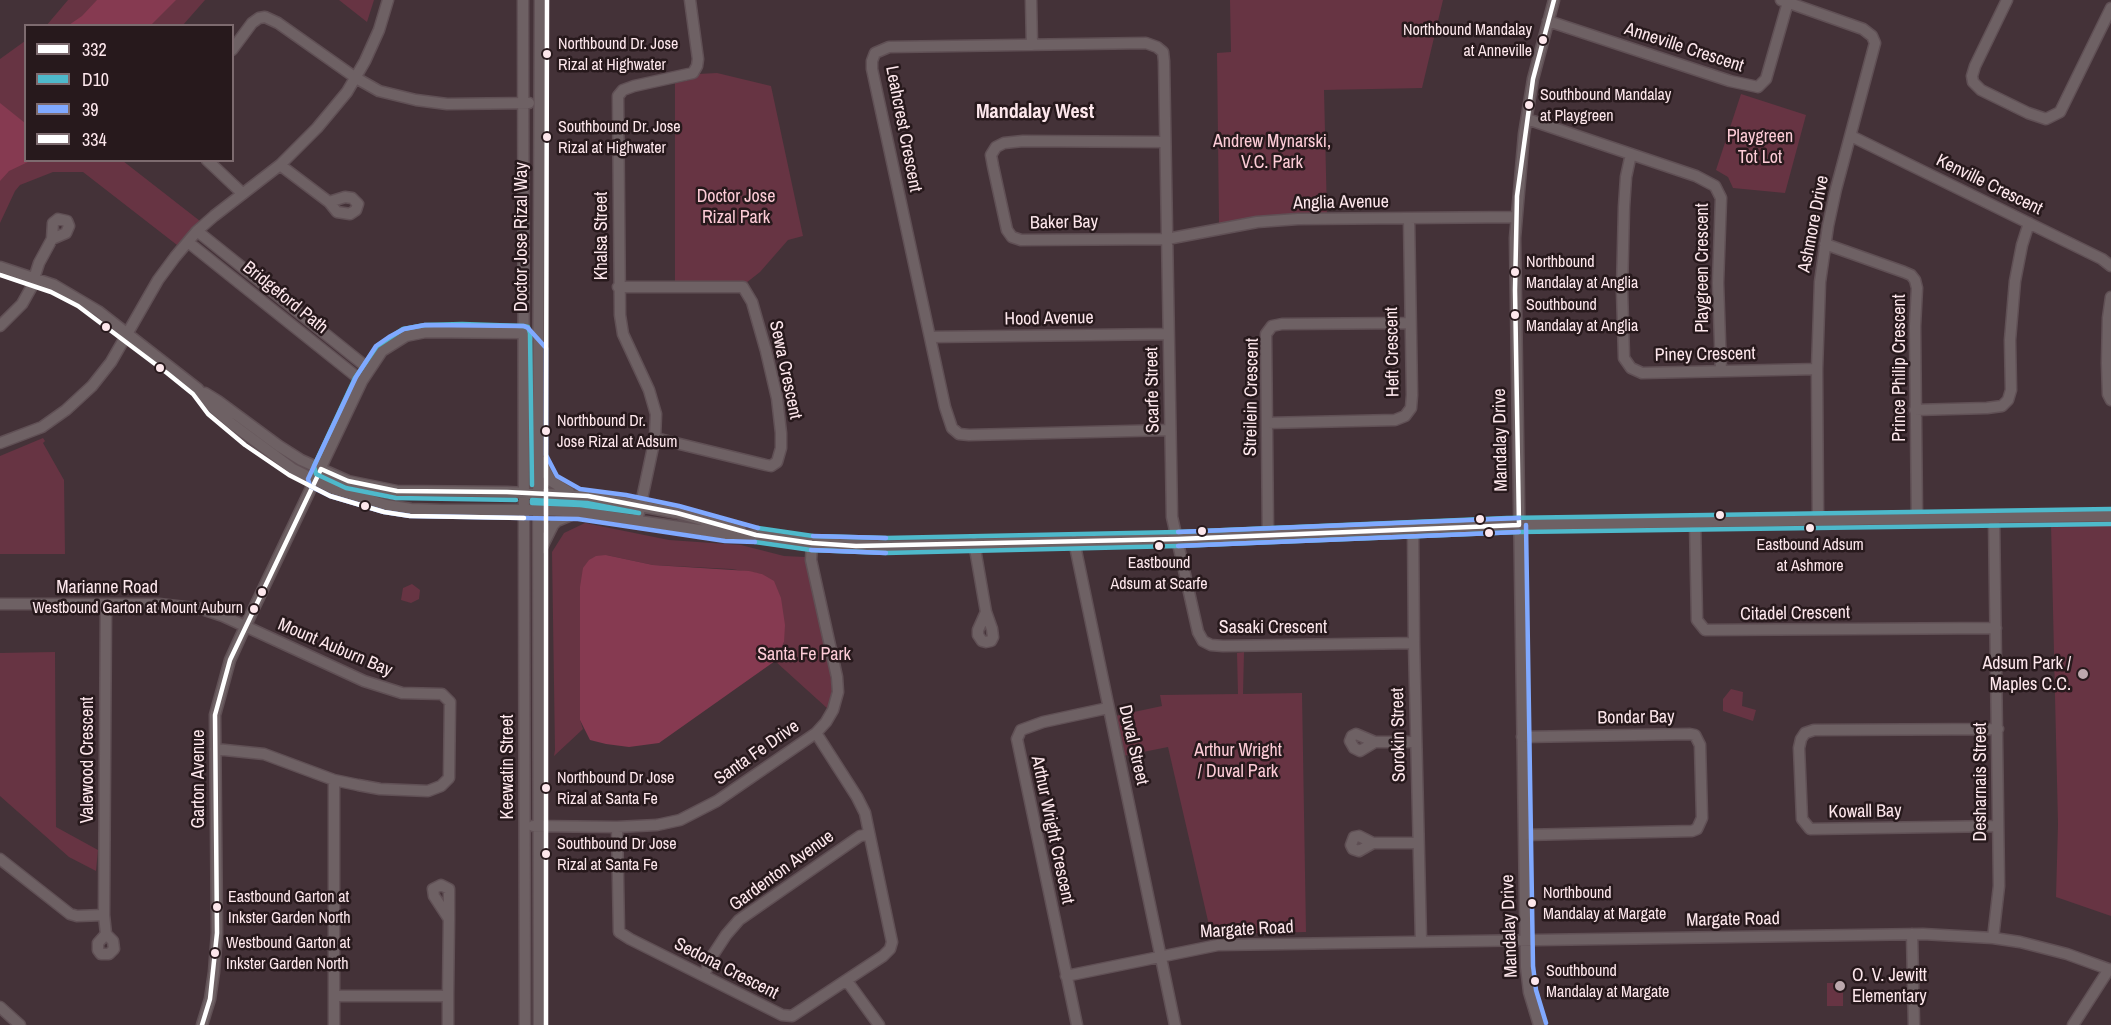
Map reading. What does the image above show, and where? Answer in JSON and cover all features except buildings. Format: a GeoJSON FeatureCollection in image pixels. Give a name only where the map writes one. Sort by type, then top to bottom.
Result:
{"type":"FeatureCollection","features":[{"type":"Feature","properties":{"kind":"street"},"geometry":{"type":"LineString","coordinates":[[0,443],[42,427],[66,410],[92,386],[111,362],[158,280],[197,231],[280,165],[317,128],[356,78],[379,30],[388,0]]}},
{"type":"Feature","properties":{"kind":"street","name":"Doctor Jose Rizal Way"},"geometry":{"type":"LineString","coordinates":[[523,0],[524,510]]}},
{"type":"Feature","properties":{"kind":"street","name":"Doctor Jose Rizal Way"},"geometry":{"type":"LineString","coordinates":[[538,510],[540,0]]}},
{"type":"Feature","properties":{"kind":"street","name":"Khalsa Street"},"geometry":{"type":"LineString","coordinates":[[637,522],[655,438],[656,414],[623,334],[618,287],[618,96],[623,90],[634,86],[693,73],[698,59],[690,0]]}},
{"type":"Feature","properties":{"kind":"street"},"geometry":{"type":"LineString","coordinates":[[1031,0],[1032,45]]}},
{"type":"Feature","properties":{"kind":"street","name":"Mandalay Drive"},"geometry":{"type":"LineString","coordinates":[[1539,1025],[1527,980],[1515,290],[1516,217],[1533,80],[1554,0]]}},
{"type":"Feature","properties":{"kind":"street"},"geometry":{"type":"LineString","coordinates":[[2007,0],[1975,66],[1973,82],[1975,86],[1990,94],[2028,113],[2046,119],[2060,112],[2111,8]]}},
{"type":"Feature","properties":{"kind":"street","name":"Anneville Crescent"},"geometry":{"type":"LineString","coordinates":[[1548,21],[1748,87],[1758,87],[1766,78],[1784,1]]}},
{"type":"Feature","properties":{"kind":"street","name":"Ashmore Drive"},"geometry":{"type":"LineString","coordinates":[[1784,1],[1863,29],[1872,36],[1875,43],[1836,189],[1818,307],[1818,520]]}},
{"type":"Feature","properties":{"kind":"street"},"geometry":{"type":"LineString","coordinates":[[234,47],[252,23],[265,17],[278,23],[356,78],[379,91],[416,100],[447,104],[538,103]]}},
{"type":"Feature","properties":{"kind":"street","name":"Leahcrest Crescent"},"geometry":{"type":"LineString","coordinates":[[1167,239],[1164,61],[1163,52],[1157,47],[1146,44],[889,47],[875,53],[872,69],[948,420],[952,428],[959,434],[1170,430]]}},
{"type":"Feature","properties":{"kind":"street","name":"Playgreen Crescent"},"geometry":{"type":"LineString","coordinates":[[1527,119],[1707,181],[1714,186],[1721,198],[1718,283],[1721,371]]}},
{"type":"Feature","properties":{"kind":"street","name":"Kenville Crescent"},"geometry":{"type":"LineString","coordinates":[[1851,136],[2102,259],[2111,266]]}},
{"type":"Feature","properties":{"kind":"street","name":"Baker Bay"},"geometry":{"type":"LineString","coordinates":[[1165,142],[1013,142],[996,147],[991,155],[1003,219],[1012,237],[1021,240],[1167,239]]}},
{"type":"Feature","properties":{"kind":"street","name":"Piney Crescent"},"geometry":{"type":"LineString","coordinates":[[1631,154],[1626,177],[1624,207],[1622,300],[1624,358],[1631,368],[1642,372],[1817,369]]}},
{"type":"Feature","properties":{"kind":"street"},"geometry":{"type":"LineString","coordinates":[[209,162],[242,193]]}},
{"type":"Feature","properties":{"kind":"street"},"geometry":{"type":"LineString","coordinates":[[280,165],[329,202]]}},
{"type":"Feature","properties":{"kind":"street","name":"Anglia Avenue"},"geometry":{"type":"LineString","coordinates":[[1167,239],[1257,222],[1298,219],[1516,217]]}},
{"type":"Feature","properties":{"kind":"street","name":"Heft Crescent"},"geometry":{"type":"LineString","coordinates":[[1267,423],[1395,420],[1405,416],[1411,408],[1408,219]]}},
{"type":"Feature","properties":{"kind":"street"},"geometry":{"type":"LineString","coordinates":[[1915,410],[2002,406],[2008,400],[2011,390],[2010,340],[2015,281],[2029,223]]}},
{"type":"Feature","properties":{"kind":"street","name":"Bridgeford Path"},"geometry":{"type":"LineString","coordinates":[[197,231],[369,369]]}},
{"type":"Feature","properties":{"kind":"street"},"geometry":{"type":"LineString","coordinates":[[0,326],[22,304],[52,239]]}},
{"type":"Feature","properties":{"kind":"street","name":"Scarfe Street"},"geometry":{"type":"LineString","coordinates":[[1167,239],[1172,518],[1178,539]]}},
{"type":"Feature","properties":{"kind":"street","name":"Bridgeford Path"},"geometry":{"type":"LineString","coordinates":[[188,242],[362,381]]}},
{"type":"Feature","properties":{"kind":"street","name":"Prince Philip Crescent"},"geometry":{"type":"LineString","coordinates":[[1826,244],[1911,274],[1915,280],[1917,288],[1915,326],[1917,519]]}},
{"type":"Feature","properties":{"kind":"street"},"geometry":{"type":"LineString","coordinates":[[0,267],[65,290],[127,332],[198,389],[279,446],[348,481],[397,491],[524,492],[578,496],[640,505],[713,522],[756,535]]}},
{"type":"Feature","properties":{"kind":"street","name":"Sewa Crescent"},"geometry":{"type":"LineString","coordinates":[[618,287],[743,287],[752,302],[766,351],[777,398],[781,433],[781,448],[777,462],[771,466],[655,438]]}},
{"type":"Feature","properties":{"kind":"street"},"geometry":{"type":"LineString","coordinates":[[2111,297],[2107,363],[2108,394],[2111,400]]}},
{"type":"Feature","properties":{"kind":"street","name":"Streilein Crescent"},"geometry":{"type":"LineString","coordinates":[[1268,535],[1266,334],[1272,327],[1282,324],[1409,323]]}},
{"type":"Feature","properties":{"kind":"street","name":"Garton Avenue"},"geometry":{"type":"LineString","coordinates":[[202,1025],[210,999],[217,933],[215,715],[230,660],[245,627],[362,381],[382,351],[406,336],[426,332],[523,333]]}},
{"type":"Feature","properties":{"kind":"street"},"geometry":{"type":"LineString","coordinates":[[523,333],[539,349]]}},
{"type":"Feature","properties":{"kind":"street","name":"Hood Avenue"},"geometry":{"type":"LineString","coordinates":[[931,338],[1168,334]]}},
{"type":"Feature","properties":{"kind":"street"},"geometry":{"type":"LineString","coordinates":[[198,389],[213,408],[249,439],[293,469],[344,492],[386,505],[442,510],[579,512],[726,534],[756,535],[812,543],[886,546],[1178,539],[1519,525],[2111,516]]}},
{"type":"Feature","properties":{"kind":"street"},"geometry":{"type":"LineString","coordinates":[[538,457],[551,481],[578,496]]}},
{"type":"Feature","properties":{"kind":"street","name":"Keewatin Street"},"geometry":{"type":"LineString","coordinates":[[524,510],[525,1025]]}},
{"type":"Feature","properties":{"kind":"street","name":"Keewatin Street"},"geometry":{"type":"LineString","coordinates":[[538,510],[540,1025]]}},
{"type":"Feature","properties":{"kind":"street"},"geometry":{"type":"LineString","coordinates":[[538,556],[553,525],[579,512]]}},
{"type":"Feature","properties":{"kind":"street","name":"Desharnais Street"},"geometry":{"type":"LineString","coordinates":[[1993,938],[1999,886],[1994,518]]}},
{"type":"Feature","properties":{"kind":"street","name":"Citadel Crescent"},"geometry":{"type":"LineString","coordinates":[[1695,522],[1697,620],[1705,630],[1996,628]]}},
{"type":"Feature","properties":{"kind":"street","name":"Sorokin Street"},"geometry":{"type":"LineString","coordinates":[[1413,528],[1421,941]]}},
{"type":"Feature","properties":{"kind":"street","name":"Sasaki Crescent"},"geometry":{"type":"LineString","coordinates":[[1178,539],[1198,632],[1203,641],[1212,645],[1414,643]]}},
{"type":"Feature","properties":{"kind":"street","name":"Duval Street"},"geometry":{"type":"LineString","coordinates":[[1074,541],[1162,956]]}},
{"type":"Feature","properties":{"kind":"street","name":"Santa Fe Drive"},"geometry":{"type":"LineString","coordinates":[[524,826],[617,827],[657,825],[680,820],[717,801],[816,733],[833,710],[838,692],[837,677],[811,560],[812,543]]}},
{"type":"Feature","properties":{"kind":"street"},"geometry":{"type":"LineString","coordinates":[[974,543],[986,612]]}},
{"type":"Feature","properties":{"kind":"street","name":"Marianne Road"},"geometry":{"type":"LineString","coordinates":[[0,604],[182,605],[223,616],[245,627]]}},
{"type":"Feature","properties":{"kind":"street","name":"Valewood Crescent"},"geometry":{"type":"LineString","coordinates":[[105,934],[106,604]]}},
{"type":"Feature","properties":{"kind":"street","name":"Mount Auburn Bay"},"geometry":{"type":"LineString","coordinates":[[215,749],[264,754],[334,780],[380,789],[428,791],[441,786],[449,778],[450,702],[442,694],[402,693],[364,681],[245,627]]}},
{"type":"Feature","properties":{"kind":"street","name":"Arthur Wright Crescent"},"geometry":{"type":"LineString","coordinates":[[1077,1025],[1017,739],[1021,730],[1043,722],[1108,708]]}},
{"type":"Feature","properties":{"kind":"street","name":"Kowall Bay"},"geometry":{"type":"LineString","coordinates":[[1998,729],[1814,730],[1805,733],[1799,748],[1802,819],[1810,829],[1998,826]]}},
{"type":"Feature","properties":{"kind":"street","name":"Sedona Crescent"},"geometry":{"type":"LineString","coordinates":[[617,827],[619,932],[636,943],[782,1015],[792,1016],[884,956],[892,942],[865,813],[816,733]]}},
{"type":"Feature","properties":{"kind":"street","name":"Bondar Bay"},"geometry":{"type":"LineString","coordinates":[[1522,736],[1695,735],[1700,745],[1702,818],[1697,829],[1692,831],[1524,835]]}},
{"type":"Feature","properties":{"kind":"street"},"geometry":{"type":"LineString","coordinates":[[1375,742],[1416,742]]}},
{"type":"Feature","properties":{"kind":"street"},"geometry":{"type":"LineString","coordinates":[[334,780],[334,1025]]}},
{"type":"Feature","properties":{"kind":"street","name":"Gardenton Avenue"},"geometry":{"type":"LineString","coordinates":[[704,976],[711,958],[739,920],[860,836],[869,834]]}},
{"type":"Feature","properties":{"kind":"street"},"geometry":{"type":"LineString","coordinates":[[1373,843],[1418,843]]}},
{"type":"Feature","properties":{"kind":"street"},"geometry":{"type":"LineString","coordinates":[[0,858],[70,914],[104,915]]}},
{"type":"Feature","properties":{"kind":"street"},"geometry":{"type":"LineString","coordinates":[[448,1025],[449,919]]}},
{"type":"Feature","properties":{"kind":"street"},"geometry":{"type":"LineString","coordinates":[[1912,934],[1914,1025]]}},
{"type":"Feature","properties":{"kind":"street","name":"Margate Road"},"geometry":{"type":"LineString","coordinates":[[1066,976],[1218,945],[1912,934],[1953,934],[1993,938],[2067,954],[2110,969]]}},
{"type":"Feature","properties":{"kind":"street"},"geometry":{"type":"LineString","coordinates":[[1162,956],[1176,1025]]}},
{"type":"Feature","properties":{"kind":"street"},"geometry":{"type":"LineString","coordinates":[[2073,1025],[2110,969]]}},
{"type":"Feature","properties":{"kind":"street"},"geometry":{"type":"LineString","coordinates":[[847,981],[879,1025]]}},
{"type":"Feature","properties":{"kind":"street"},"geometry":{"type":"LineString","coordinates":[[334,996],[448,996]]}},
{"type":"Feature","properties":{"kind":"street"},"geometry":{"type":"LineString","coordinates":[[0,1006],[20,1025]]}},
{"type":"Feature","properties":{"kind":"green space"},"geometry":{"type":"Polygon","coordinates":[[[68,0],[205,0],[184,24],[48,24],[68,0]]]}},
{"type":"Feature","properties":{"kind":"green space"},"geometry":{"type":"Polygon","coordinates":[[[339,0],[374,0],[367,22],[339,0]]]}},
{"type":"Feature","properties":{"kind":"green space","name":"Andrew Mynarski, V.C. Park"},"geometry":{"type":"Polygon","coordinates":[[[1230,0],[1443,0],[1422,88],[1324,90],[1327,215],[1275,216],[1219,224],[1217,53],[1231,52],[1230,0]]]}},
{"type":"Feature","properties":{"kind":"green space"},"geometry":{"type":"Polygon","coordinates":[[[24,42],[24,162],[124,162],[200,221],[177,245],[83,172],[53,172],[20,185],[0,223],[0,59],[24,42]]]}},
{"type":"Feature","properties":{"kind":"green space","name":"Doctor Jose Rizal Park"},"geometry":{"type":"Polygon","coordinates":[[[717,73],[771,86],[803,236],[788,240],[760,272],[746,283],[675,281],[675,83],[690,80],[698,74],[717,73]]]}},
{"type":"Feature","properties":{"kind":"green space","name":"Playgreen Tot Lot"},"geometry":{"type":"Polygon","coordinates":[[[1741,94],[1806,115],[1785,193],[1733,188],[1728,177],[1716,170],[1741,94]]]}},
{"type":"Feature","properties":{"kind":"green space"},"geometry":{"type":"Polygon","coordinates":[[[43,438],[45,441],[43,443],[64,480],[65,554],[0,554],[0,456],[43,438]]]}},
{"type":"Feature","properties":{"kind":"green space","name":"Santa Fe Park"},"geometry":{"type":"Polygon","coordinates":[[[585,523],[669,540],[741,545],[784,556],[805,557],[830,670],[832,690],[828,709],[775,661],[784,642],[762,574],[731,569],[653,565],[606,555],[580,720],[583,729],[554,756],[552,552],[564,533],[585,523]]]}},
{"type":"Feature","properties":{"kind":"green space","name":"Adsum Park / Maples C.C."},"geometry":{"type":"Polygon","coordinates":[[[2051,524],[2111,525],[2111,916],[2056,897],[2058,824],[2051,524]]]}},
{"type":"Feature","properties":{"kind":"green space"},"geometry":{"type":"Polygon","coordinates":[[[412,584],[420,590],[419,599],[411,603],[401,600],[403,588],[412,584]]]}},
{"type":"Feature","properties":{"kind":"green space"},"geometry":{"type":"Polygon","coordinates":[[[55,652],[56,827],[98,850],[96,871],[69,857],[0,796],[0,653],[55,652]]]}},
{"type":"Feature","properties":{"kind":"green space","name":"Arthur Wright / Duval Park"},"geometry":{"type":"Polygon","coordinates":[[[1244,652],[1243,694],[1302,693],[1306,932],[1211,934],[1168,747],[1123,756],[1115,716],[1162,706],[1160,695],[1238,694],[1237,653],[1244,652]]]}},
{"type":"Feature","properties":{"kind":"green space"},"geometry":{"type":"Polygon","coordinates":[[[1731,689],[1743,692],[1742,706],[1756,710],[1753,721],[1723,711],[1723,699],[1731,689]]]}},
{"type":"Feature","properties":{"kind":"green space"},"geometry":{"type":"Polygon","coordinates":[[[1827,983],[1843,983],[1843,1006],[1827,1006],[1827,983]]]}},
{"type":"Feature","properties":{"kind":"shaded area"},"geometry":{"type":"Polygon","coordinates":[[[97,0],[176,0],[152,24],[70,24],[82,16],[97,0]]]}},
{"type":"Feature","properties":{"kind":"shaded area"},"geometry":{"type":"Polygon","coordinates":[[[0,103],[24,122],[24,162],[28,162],[9,171],[0,181],[0,103]]]}},
{"type":"Feature","properties":{"kind":"shaded area"},"geometry":{"type":"Polygon","coordinates":[[[606,555],[653,565],[749,571],[762,574],[774,581],[781,598],[785,625],[784,642],[775,661],[659,743],[629,747],[590,740],[580,720],[580,587],[583,568],[589,560],[596,556],[606,555]]]}},
{"type":"Feature","properties":{"kind":"transit line","name":"334"},"geometry":{"type":"LineString","coordinates":[[546,1025],[547,0]]}},
{"type":"Feature","properties":{"kind":"transit line","name":"332"},"geometry":{"type":"LineString","coordinates":[[1519,525],[1515,290],[1517,196],[1533,79],[1554,0]]}},
{"type":"Feature","properties":{"kind":"transit line","name":"334"},"geometry":{"type":"LineString","coordinates":[[0,275],[51,292],[78,306],[193,394],[208,414],[245,445],[289,475],[330,496],[384,512],[410,516],[524,518]]}},
{"type":"Feature","properties":{"kind":"transit line","name":"D10"},"geometry":{"type":"LineString","coordinates":[[516,500],[396,498],[346,488],[316,474],[314,466],[355,378],[377,346],[403,329],[425,325],[528,327],[530,333],[532,485]]}},
{"type":"Feature","properties":{"kind":"transit line","name":"39"},"geometry":{"type":"LineString","coordinates":[[755,542],[725,541],[578,519],[410,516],[384,512],[330,496],[310,486],[308,479],[356,377],[376,346],[404,329],[425,325],[524,326],[546,348],[546,455],[557,476],[580,489],[626,495],[679,506],[758,528]]}},
{"type":"Feature","properties":{"kind":"transit line","name":"332"},"geometry":{"type":"LineString","coordinates":[[202,1025],[210,999],[217,933],[215,715],[230,660],[321,469],[348,481],[397,491],[507,492],[588,496],[677,513],[756,535],[812,543],[856,546],[1178,539],[1519,525]]}},
{"type":"Feature","properties":{"kind":"transit line","name":"D10"},"geometry":{"type":"LineString","coordinates":[[532,500],[587,503],[639,513],[580,505],[532,503],[532,500]]}},
{"type":"Feature","properties":{"kind":"transit line","name":"D10"},"geometry":{"type":"LineString","coordinates":[[758,528],[813,536],[886,538],[1178,532],[1507,518],[2111,509]]}},
{"type":"Feature","properties":{"kind":"transit line","name":"39"},"geometry":{"type":"LineString","coordinates":[[1178,532],[1519,518]]}},
{"type":"Feature","properties":{"kind":"transit line","name":"D10"},"geometry":{"type":"LineString","coordinates":[[755,542],[811,550],[886,553],[1178,546],[1519,532],[2111,524]]}},
{"type":"Feature","properties":{"kind":"transit line","name":"39"},"geometry":{"type":"LineString","coordinates":[[1526,525],[1533,966],[1536,990],[1546,1023]]}},
{"type":"Feature","properties":{"kind":"transit line","name":"39"},"geometry":{"type":"LineString","coordinates":[[1178,546],[1519,532]]}},
{"type":"Feature","properties":{"kind":"transit line","name":"39"},"geometry":{"type":"LineString","coordinates":[[813,536],[886,538]]}},
{"type":"Feature","properties":{"kind":"transit line","name":"39"},"geometry":{"type":"LineString","coordinates":[[811,550],[886,553]]}},
{"type":"Feature","properties":{"kind":"place","name":"Northbound Mandalay at Anneville"},"geometry":{"type":"Point","coordinates":[1543,40]}},
{"type":"Feature","properties":{"kind":"place","name":"Northbound Dr. Jose Rizal at Highwater"},"geometry":{"type":"Point","coordinates":[547,54]}},
{"type":"Feature","properties":{"kind":"place","name":"Southbound Mandalay at Playgreen"},"geometry":{"type":"Point","coordinates":[1529,105]}},
{"type":"Feature","properties":{"kind":"place","name":"Southbound Dr. Jose Rizal at Highwater"},"geometry":{"type":"Point","coordinates":[547,137]}},
{"type":"Feature","properties":{"kind":"place","name":"Northbound Mandalay at Anglia"},"geometry":{"type":"Point","coordinates":[1515,272]}},
{"type":"Feature","properties":{"kind":"place","name":"Southbound Mandalay at Anglia"},"geometry":{"type":"Point","coordinates":[1515,315]}},
{"type":"Feature","properties":{"kind":"place","name":"Northbound Dr. Jose Rizal at Adsum"},"geometry":{"type":"Point","coordinates":[546,431]}},
{"type":"Feature","properties":{"kind":"place","name":"Eastbound Adsum at Ashmore"},"geometry":{"type":"Point","coordinates":[1810,528]}},
{"type":"Feature","properties":{"kind":"place","name":"Eastbound Adsum at Scarfe"},"geometry":{"type":"Point","coordinates":[1159,546]}},
{"type":"Feature","properties":{"kind":"place","name":"Westbound Garton at Mount Auburn"},"geometry":{"type":"Point","coordinates":[254,609]}},
{"type":"Feature","properties":{"kind":"place","name":"Adsum Park / Maples C.C."},"geometry":{"type":"Point","coordinates":[2083,674]}},
{"type":"Feature","properties":{"kind":"place","name":"Northbound Dr Jose Rizal at Santa Fe"},"geometry":{"type":"Point","coordinates":[546,788]}},
{"type":"Feature","properties":{"kind":"place","name":"Southbound Dr Jose Rizal at Santa Fe"},"geometry":{"type":"Point","coordinates":[546,854]}},
{"type":"Feature","properties":{"kind":"place","name":"Northbound Mandalay at Margate"},"geometry":{"type":"Point","coordinates":[1532,903]}},
{"type":"Feature","properties":{"kind":"place","name":"Eastbound Garton at Inkster Garden North"},"geometry":{"type":"Point","coordinates":[217,907]}},
{"type":"Feature","properties":{"kind":"place","name":"Westbound Garton at Inkster Garden North"},"geometry":{"type":"Point","coordinates":[215,953]}},
{"type":"Feature","properties":{"kind":"place","name":"Southbound Mandalay at Margate"},"geometry":{"type":"Point","coordinates":[1535,981]}},
{"type":"Feature","properties":{"kind":"place","name":"O. V. Jewitt Elementary"},"geometry":{"type":"Point","coordinates":[1840,986]}},
{"type":"Feature","properties":{"kind":"district","name":"Mandalay West"},"geometry":{"type":"Point","coordinates":[1035,113]}}]}
